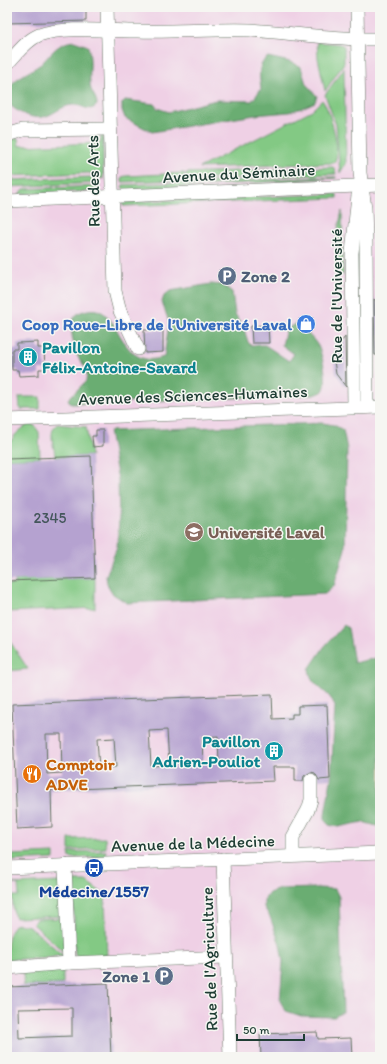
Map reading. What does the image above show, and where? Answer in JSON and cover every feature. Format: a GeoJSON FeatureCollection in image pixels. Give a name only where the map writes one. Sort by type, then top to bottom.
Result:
{"type":"FeatureCollection","features":[{"type":"Feature","properties":{"kind":"street","name":"Rue des Arts"},"geometry":{"type":"LineString","coordinates":[[106,7],[108,30],[110,129],[116,196],[116,298],[123,319],[138,349]]}},
{"type":"Feature","properties":{"kind":"street","name":"Rue de l'Université"},"geometry":{"type":"LineString","coordinates":[[357,7],[361,185],[365,208],[366,228],[367,407]]}},
{"type":"Feature","properties":{"kind":"street"},"geometry":{"type":"LineString","coordinates":[[10,61],[28,42],[38,36],[60,32],[108,30],[139,32],[249,30],[357,39],[380,38]]}},
{"type":"Feature","properties":{"kind":"street"},"geometry":{"type":"LineString","coordinates":[[7,135],[23,130],[110,129]]}},
{"type":"Feature","properties":{"kind":"street","name":"Avenue du Séminaire"},"geometry":{"type":"LineString","coordinates":[[7,201],[380,185]]}},
{"type":"Feature","properties":{"kind":"street","name":"Avenue des Sciences-Humaines"},"geometry":{"type":"LineString","coordinates":[[7,420],[367,407]]}},
{"type":"Feature","properties":{"kind":"street"},"geometry":{"type":"LineString","coordinates":[[293,856],[293,837],[308,810],[311,800],[311,780]]}},
{"type":"Feature","properties":{"kind":"street","name":"Avenue de la Médecine"},"geometry":{"type":"LineString","coordinates":[[7,868],[293,856],[380,854]]}},
{"type":"Feature","properties":{"kind":"street","name":"Rue de l'Agriculture"},"geometry":{"type":"LineString","coordinates":[[223,860],[230,1057]]}},
{"type":"Feature","properties":{"kind":"street"},"geometry":{"type":"LineString","coordinates":[[65,866],[69,963]]}},
{"type":"Feature","properties":{"kind":"street"},"geometry":{"type":"LineString","coordinates":[[7,968],[69,963],[226,957]]}},
{"type":"Feature","properties":{"kind":"shaded area","name":"Université Laval"},"geometry":{"type":"Polygon","coordinates":[[[7,7],[380,7],[380,1057],[7,1057],[7,7]]]}},
{"type":"Feature","properties":{"kind":"green space"},"geometry":{"type":"Polygon","coordinates":[[[74,41],[88,46],[90,62],[90,87],[96,99],[97,105],[94,108],[88,109],[72,105],[44,117],[32,117],[16,110],[7,102],[9,88],[18,78],[42,63],[59,46],[74,41]]]}},
{"type":"Feature","properties":{"kind":"green space"},"geometry":{"type":"Polygon","coordinates":[[[317,42],[340,44],[344,46],[344,63],[325,91],[318,58],[317,42]]]}},
{"type":"Feature","properties":{"kind":"green space"},"geometry":{"type":"Polygon","coordinates":[[[268,57],[290,62],[301,67],[306,84],[317,96],[315,102],[289,112],[255,115],[152,132],[125,118],[122,110],[122,103],[125,100],[154,104],[157,108],[169,112],[216,100],[252,101],[261,89],[260,67],[264,60],[268,57]]]}},
{"type":"Feature","properties":{"kind":"green space"},"geometry":{"type":"Polygon","coordinates":[[[344,68],[346,163],[340,173],[336,125],[325,95],[344,68]]]}},
{"type":"Feature","properties":{"kind":"green space"},"geometry":{"type":"Polygon","coordinates":[[[322,100],[328,112],[336,141],[337,150],[334,163],[199,168],[312,110],[322,100]]]}},
{"type":"Feature","properties":{"kind":"green space"},"geometry":{"type":"Polygon","coordinates":[[[103,135],[103,179],[89,173],[7,176],[7,141],[18,138],[19,146],[100,143],[101,136],[103,135]]]}},
{"type":"Feature","properties":{"kind":"green space"},"geometry":{"type":"Polygon","coordinates":[[[333,167],[336,174],[186,180],[186,173],[333,167]]]}},
{"type":"Feature","properties":{"kind":"green space"},"geometry":{"type":"Polygon","coordinates":[[[184,173],[184,180],[122,182],[122,177],[126,176],[184,173]]]}},
{"type":"Feature","properties":{"kind":"green space"},"geometry":{"type":"Polygon","coordinates":[[[90,177],[99,183],[7,187],[7,180],[90,177]]]}},
{"type":"Feature","properties":{"kind":"green space"},"geometry":{"type":"Polygon","coordinates":[[[336,177],[125,190],[122,187],[123,185],[336,177]]]}},
{"type":"Feature","properties":{"kind":"green space"},"geometry":{"type":"Polygon","coordinates":[[[99,186],[98,191],[19,194],[24,189],[99,186]]]}},
{"type":"Feature","properties":{"kind":"green space"},"geometry":{"type":"Polygon","coordinates":[[[337,194],[337,198],[123,206],[123,202],[337,194]]]}},
{"type":"Feature","properties":{"kind":"green space"},"geometry":{"type":"Polygon","coordinates":[[[342,211],[343,275],[337,275],[337,234],[342,211]]]}},
{"type":"Feature","properties":{"kind":"green space"},"geometry":{"type":"Polygon","coordinates":[[[211,284],[223,285],[232,292],[235,314],[243,326],[248,342],[251,345],[265,345],[289,361],[294,354],[282,345],[286,329],[295,324],[308,334],[318,346],[323,362],[325,383],[322,392],[313,395],[71,404],[68,399],[86,381],[87,373],[76,353],[73,343],[72,325],[73,319],[76,315],[81,312],[95,310],[105,314],[113,323],[127,346],[136,355],[148,359],[164,357],[169,322],[162,302],[164,296],[170,291],[211,284]]]}},
{"type":"Feature","properties":{"kind":"green space"},"geometry":{"type":"Polygon","coordinates":[[[19,397],[40,397],[40,409],[20,409],[19,397]]]}},
{"type":"Feature","properties":{"kind":"green space"},"geometry":{"type":"Polygon","coordinates":[[[323,423],[334,425],[343,430],[347,449],[345,549],[334,586],[325,594],[127,603],[113,594],[107,584],[106,576],[117,547],[119,521],[118,480],[109,431],[323,423]]]}},
{"type":"Feature","properties":{"kind":"green space"},"geometry":{"type":"Polygon","coordinates":[[[57,424],[86,427],[91,456],[55,457],[52,431],[57,424]]]}},
{"type":"Feature","properties":{"kind":"green space"},"geometry":{"type":"Polygon","coordinates":[[[28,425],[34,425],[39,432],[40,458],[7,459],[8,448],[12,439],[19,431],[28,425]]]}},
{"type":"Feature","properties":{"kind":"green space"},"geometry":{"type":"Polygon","coordinates":[[[95,578],[95,608],[7,612],[7,585],[15,584],[15,580],[95,578]]]}},
{"type":"Feature","properties":{"kind":"green space"},"geometry":{"type":"Polygon","coordinates":[[[344,625],[348,628],[354,663],[380,657],[380,827],[363,822],[338,827],[329,825],[325,821],[331,780],[335,706],[329,696],[313,680],[309,669],[324,647],[344,625]]]}},
{"type":"Feature","properties":{"kind":"green space"},"geometry":{"type":"Polygon","coordinates":[[[7,637],[28,669],[7,671],[7,637]]]}},
{"type":"Feature","properties":{"kind":"green space"},"geometry":{"type":"Polygon","coordinates":[[[105,838],[106,848],[69,850],[69,839],[105,838]]]}},
{"type":"Feature","properties":{"kind":"green space"},"geometry":{"type":"Polygon","coordinates":[[[106,851],[105,857],[70,858],[69,852],[106,851]]]}},
{"type":"Feature","properties":{"kind":"green space"},"geometry":{"type":"Polygon","coordinates":[[[54,853],[54,859],[11,861],[11,855],[54,853]]]}},
{"type":"Feature","properties":{"kind":"green space"},"geometry":{"type":"Polygon","coordinates":[[[73,881],[86,881],[105,895],[107,955],[78,957],[75,954],[73,881]]]}},
{"type":"Feature","properties":{"kind":"green space"},"geometry":{"type":"Polygon","coordinates":[[[62,882],[63,916],[16,918],[14,915],[12,896],[19,896],[18,884],[12,884],[62,882]]]}},
{"type":"Feature","properties":{"kind":"green space"},"geometry":{"type":"Polygon","coordinates":[[[280,889],[335,889],[339,897],[343,1012],[334,1017],[301,1016],[286,1011],[280,1001],[283,961],[280,944],[270,917],[264,907],[264,900],[269,893],[280,889]]]}},
{"type":"Feature","properties":{"kind":"green space"},"geometry":{"type":"Polygon","coordinates":[[[63,918],[65,953],[33,924],[37,919],[63,918]]]}},
{"type":"Feature","properties":{"kind":"green space"},"geometry":{"type":"Polygon","coordinates":[[[19,924],[29,926],[64,956],[7,960],[7,946],[10,933],[14,925],[19,924]]]}},
{"type":"Feature","properties":{"kind":"green space"},"geometry":{"type":"Polygon","coordinates":[[[63,970],[63,984],[24,986],[23,971],[63,970]]]}},
{"type":"Feature","properties":{"kind":"building"},"geometry":{"type":"Polygon","coordinates":[[[7,7],[86,7],[86,21],[7,23],[7,7]]]}},
{"type":"Feature","properties":{"kind":"building"},"geometry":{"type":"Polygon","coordinates":[[[374,299],[380,306],[380,355],[375,355],[374,299]]]}},
{"type":"Feature","properties":{"kind":"building"},"geometry":{"type":"Polygon","coordinates":[[[268,325],[269,343],[252,343],[251,326],[268,325]]]}},
{"type":"Feature","properties":{"kind":"building"},"geometry":{"type":"Polygon","coordinates":[[[144,330],[163,330],[163,352],[145,353],[144,330]]]}},
{"type":"Feature","properties":{"kind":"building"},"geometry":{"type":"Polygon","coordinates":[[[345,337],[346,387],[336,374],[334,361],[334,354],[337,347],[345,337]]]}},
{"type":"Feature","properties":{"kind":"building","name":"Pavillon Félix-Antoine-Savard"},"geometry":{"type":"Polygon","coordinates":[[[38,342],[38,348],[44,348],[45,369],[39,369],[39,375],[19,376],[18,370],[12,370],[12,349],[17,349],[17,343],[38,342]]]}},
{"type":"Feature","properties":{"kind":"building"},"geometry":{"type":"Polygon","coordinates":[[[96,430],[103,430],[103,446],[93,447],[92,436],[96,436],[96,430]]]}},
{"type":"Feature","properties":{"kind":"building"},"geometry":{"type":"Polygon","coordinates":[[[91,456],[95,578],[7,581],[7,459],[91,456]]]}},
{"type":"Feature","properties":{"kind":"building","name":"Pavillon Adrien-Pouliot"},"geometry":{"type":"Polygon","coordinates":[[[272,694],[273,719],[292,718],[292,714],[298,714],[298,706],[327,705],[330,779],[319,780],[315,773],[311,772],[304,776],[303,781],[295,781],[295,767],[273,767],[274,781],[51,790],[52,827],[17,829],[12,704],[272,694]],[[167,730],[149,731],[151,766],[169,765],[167,730]],[[46,734],[47,774],[62,773],[61,734],[46,734]],[[218,736],[202,737],[203,763],[219,763],[218,736]],[[114,738],[97,739],[99,768],[116,767],[114,738]]]}},
{"type":"Feature","properties":{"kind":"building"},"geometry":{"type":"Polygon","coordinates":[[[108,983],[111,1057],[7,1057],[7,987],[108,983]],[[72,1008],[18,1009],[19,1038],[72,1036],[72,1008]]]}},
{"type":"Feature","properties":{"kind":"building"},"geometry":{"type":"Polygon","coordinates":[[[317,1032],[318,1039],[351,1038],[352,1057],[261,1057],[260,1034],[317,1032]]]}},
{"type":"Feature","properties":{"kind":"place","name":"Zone 2"},"geometry":{"type":"Point","coordinates":[227,276]}},
{"type":"Feature","properties":{"kind":"place","name":"Coop Roue-Libre de l’Université Laval"},"geometry":{"type":"Point","coordinates":[306,324]}},
{"type":"Feature","properties":{"kind":"place","name":"Pavillon Félix-Antoine-Savard"},"geometry":{"type":"Point","coordinates":[28,357]}},
{"type":"Feature","properties":{"kind":"place","name":"Université Laval"},"geometry":{"type":"Point","coordinates":[194,532]}},
{"type":"Feature","properties":{"kind":"place","name":"Pavillon Adrien-Pouliot"},"geometry":{"type":"Point","coordinates":[274,751]}},
{"type":"Feature","properties":{"kind":"place","name":"Comptoir ADVE"},"geometry":{"type":"Point","coordinates":[32,774]}},
{"type":"Feature","properties":{"kind":"place","name":"Médecine/1557"},"geometry":{"type":"Point","coordinates":[94,868]}},
{"type":"Feature","properties":{"kind":"place","name":"Zone 1"},"geometry":{"type":"Point","coordinates":[164,976]}}]}
